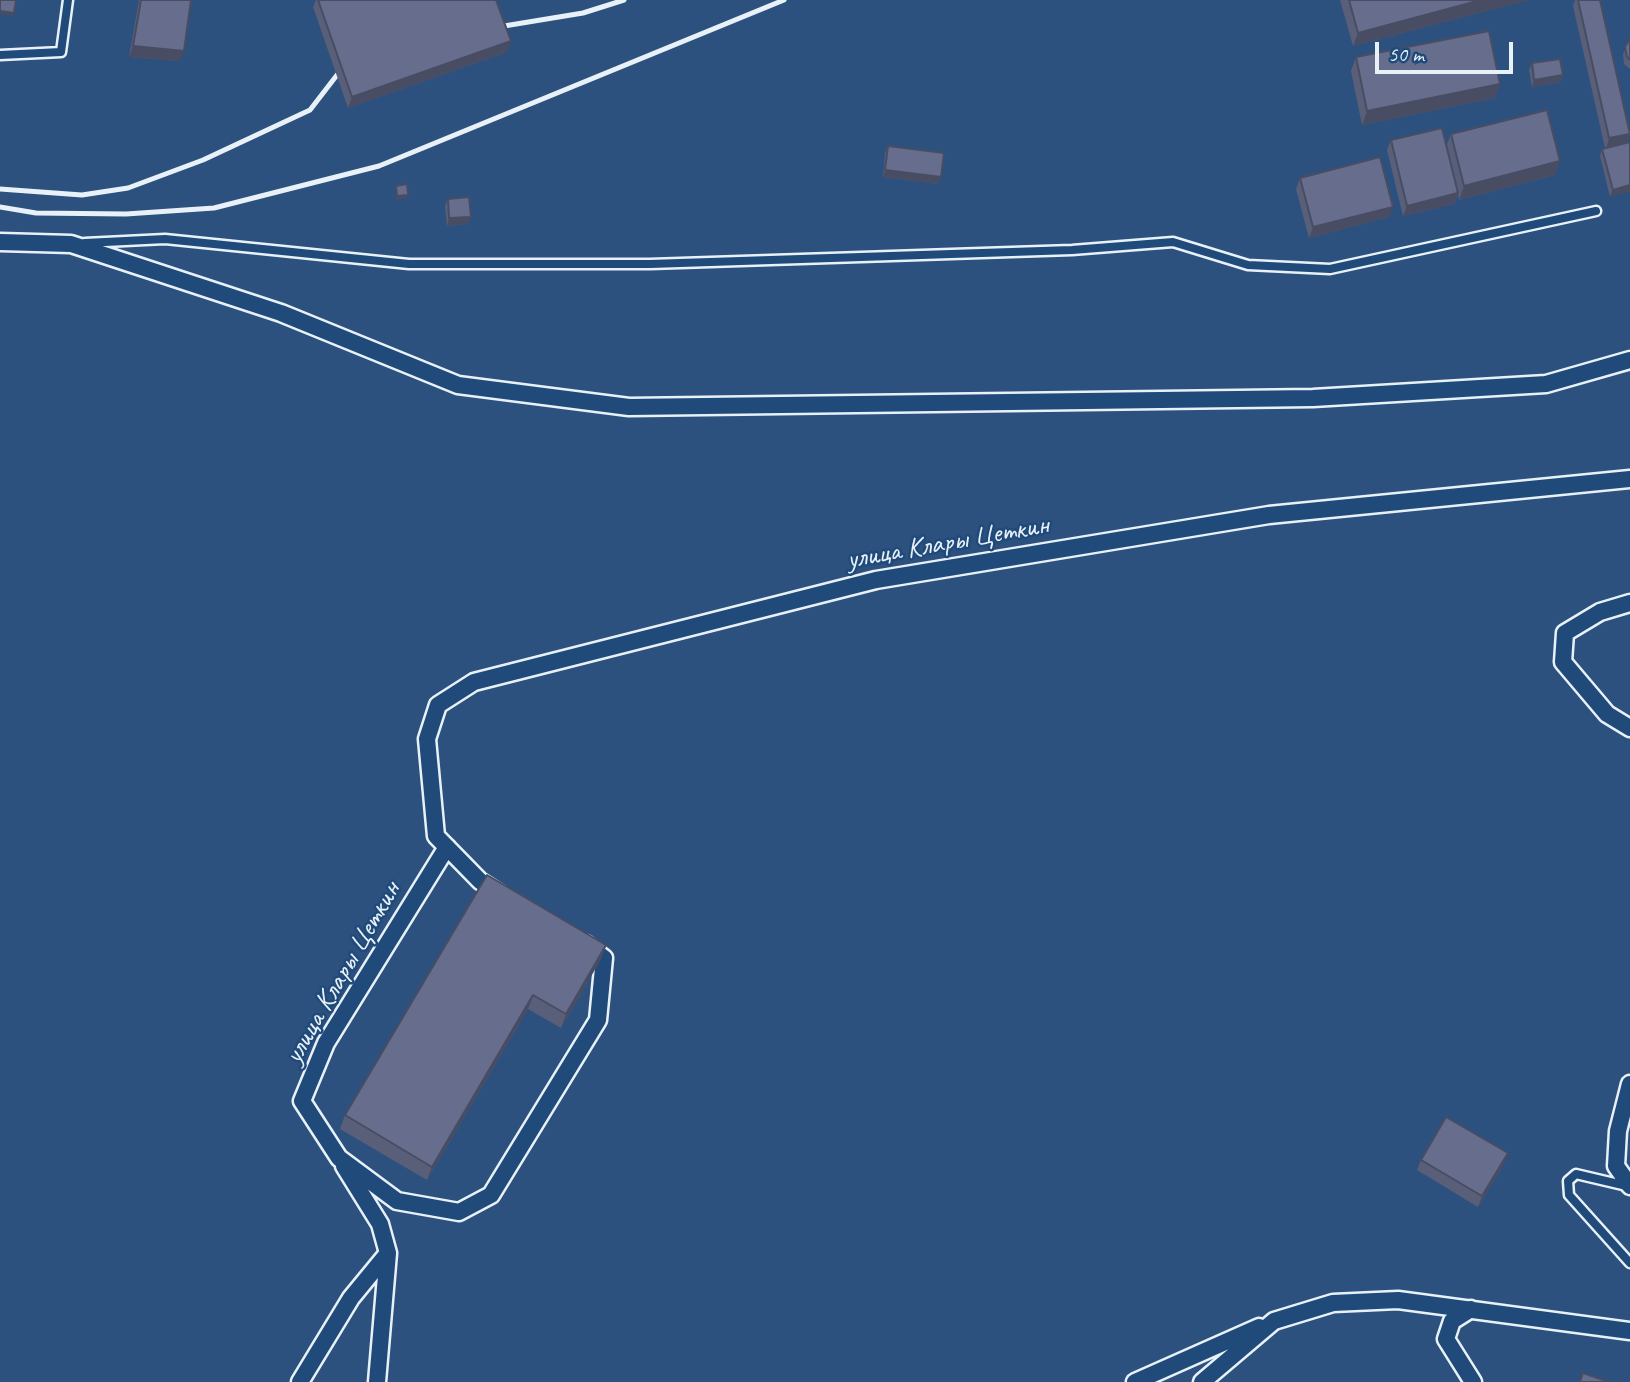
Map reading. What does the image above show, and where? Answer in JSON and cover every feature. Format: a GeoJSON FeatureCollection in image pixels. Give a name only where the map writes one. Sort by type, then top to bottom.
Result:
{"type":"FeatureCollection","features":[{"type":"Feature","properties":{"kind":"street"},"geometry":{"type":"LineString","coordinates":[[0,242],[71,244],[281,313],[458,385],[629,407],[1313,398],[1546,384],[1630,360]]}},
{"type":"Feature","properties":{"kind":"street","name":"улица Клары Цеткин"},"geometry":{"type":"LineString","coordinates":[[514,903],[480,881],[436,836],[427,739],[438,705],[474,682],[903,575],[1269,515],[1630,479]]}},
{"type":"Feature","properties":{"kind":"street"},"geometry":{"type":"LineString","coordinates":[[1630,603],[1600,612],[1565,633],[1563,662],[1607,714],[1630,728]]}},
{"type":"Feature","properties":{"kind":"street","name":"улица Клары Цеткин"},"geometry":{"type":"LineString","coordinates":[[447,847],[327,1043],[302,1101],[339,1158],[397,1201],[459,1212],[491,1195],[598,1020],[604,958],[571,936]]}},
{"type":"Feature","properties":{"kind":"street"},"geometry":{"type":"LineString","coordinates":[[1630,1084],[1618,1131],[1616,1166],[1630,1187]]}},
{"type":"Feature","properties":{"kind":"street"},"geometry":{"type":"LineString","coordinates":[[339,1158],[380,1224],[388,1253],[377,1382]]}},
{"type":"Feature","properties":{"kind":"street"},"geometry":{"type":"LineString","coordinates":[[300,1382],[351,1298],[388,1253]]}},
{"type":"Feature","properties":{"kind":"street"},"geometry":{"type":"LineString","coordinates":[[1135,1382],[1274,1321],[1333,1303],[1398,1300],[1630,1331]]}},
{"type":"Feature","properties":{"kind":"street"},"geometry":{"type":"LineString","coordinates":[[1471,1309],[1452,1321],[1446,1339],[1473,1382]]}},
{"type":"Feature","properties":{"kind":"street"},"geometry":{"type":"LineString","coordinates":[[1202,1382],[1274,1321]]}},
{"type":"Feature","properties":{"kind":"lane"},"geometry":{"type":"LineString","coordinates":[[0,55],[61,52],[68,0]]}},
{"type":"Feature","properties":{"kind":"lane"},"geometry":{"type":"LineString","coordinates":[[71,244],[165,239],[409,264],[650,264],[1072,250],[1173,242],[1248,265],[1330,269],[1596,211]]}},
{"type":"Feature","properties":{"kind":"lane"},"geometry":{"type":"LineString","coordinates":[[1630,1187],[1600,1177],[1576,1174],[1568,1181],[1569,1195],[1630,1263]]}},
{"type":"Feature","properties":{"kind":"building"},"geometry":{"type":"Polygon","coordinates":[[[0,0],[16,0],[14,13],[0,11],[0,0]]]}},
{"type":"Feature","properties":{"kind":"building"},"geometry":{"type":"Polygon","coordinates":[[[141,0],[191,0],[184,51],[133,46],[141,0]]]}},
{"type":"Feature","properties":{"kind":"building"},"geometry":{"type":"Polygon","coordinates":[[[318,0],[496,0],[511,41],[352,97],[318,0]]]}},
{"type":"Feature","properties":{"kind":"building"},"geometry":{"type":"Polygon","coordinates":[[[1349,0],[1481,0],[1358,33],[1349,0]]]}},
{"type":"Feature","properties":{"kind":"building"},"geometry":{"type":"Polygon","coordinates":[[[1578,0],[1600,0],[1630,134],[1609,138],[1578,0]]]}},
{"type":"Feature","properties":{"kind":"building"},"geometry":{"type":"Polygon","coordinates":[[[1489,31],[1500,84],[1367,111],[1356,57],[1489,31]]]}},
{"type":"Feature","properties":{"kind":"building"},"geometry":{"type":"Polygon","coordinates":[[[1630,39],[1630,60],[1625,47],[1630,39]]]}},
{"type":"Feature","properties":{"kind":"building"},"geometry":{"type":"Polygon","coordinates":[[[1560,59],[1563,75],[1534,80],[1532,63],[1560,59]]]}},
{"type":"Feature","properties":{"kind":"building"},"geometry":{"type":"Polygon","coordinates":[[[1547,110],[1560,161],[1464,186],[1451,134],[1547,110]]]}},
{"type":"Feature","properties":{"kind":"building"},"geometry":{"type":"Polygon","coordinates":[[[1442,128],[1458,193],[1407,206],[1391,140],[1442,128]]]}},
{"type":"Feature","properties":{"kind":"building"},"geometry":{"type":"Polygon","coordinates":[[[1630,142],[1630,185],[1613,190],[1602,149],[1630,142]]]}},
{"type":"Feature","properties":{"kind":"building"},"geometry":{"type":"Polygon","coordinates":[[[888,146],[944,153],[941,177],[885,170],[888,146]]]}},
{"type":"Feature","properties":{"kind":"building"},"geometry":{"type":"Polygon","coordinates":[[[1380,157],[1393,207],[1313,227],[1300,178],[1380,157]]]}},
{"type":"Feature","properties":{"kind":"building"},"geometry":{"type":"Polygon","coordinates":[[[407,184],[408,195],[397,196],[396,186],[407,184]]]}},
{"type":"Feature","properties":{"kind":"building"},"geometry":{"type":"Polygon","coordinates":[[[469,197],[471,217],[449,218],[448,199],[469,197]]]}},
{"type":"Feature","properties":{"kind":"building"},"geometry":{"type":"Polygon","coordinates":[[[487,875],[606,945],[566,1014],[533,995],[432,1167],[345,1115],[487,875]]]}},
{"type":"Feature","properties":{"kind":"building"},"geometry":{"type":"Polygon","coordinates":[[[1446,1117],[1508,1153],[1482,1196],[1421,1160],[1446,1117]]]}},
{"type":"Feature","properties":{"kind":"building"},"geometry":{"type":"Polygon","coordinates":[[[1583,1373],[1609,1382],[1580,1382],[1583,1373]]]}},
{"type":"Feature","properties":{"kind":"railway"},"geometry":{"type":"LineString","coordinates":[[498,27],[583,13],[624,0]]}},
{"type":"Feature","properties":{"kind":"railway"},"geometry":{"type":"LineString","coordinates":[[0,207],[36,213],[126,214],[214,208],[379,166],[784,0]]}},
{"type":"Feature","properties":{"kind":"railway"},"geometry":{"type":"LineString","coordinates":[[0,189],[82,195],[128,188],[203,160],[310,110],[337,75]]}}]}
